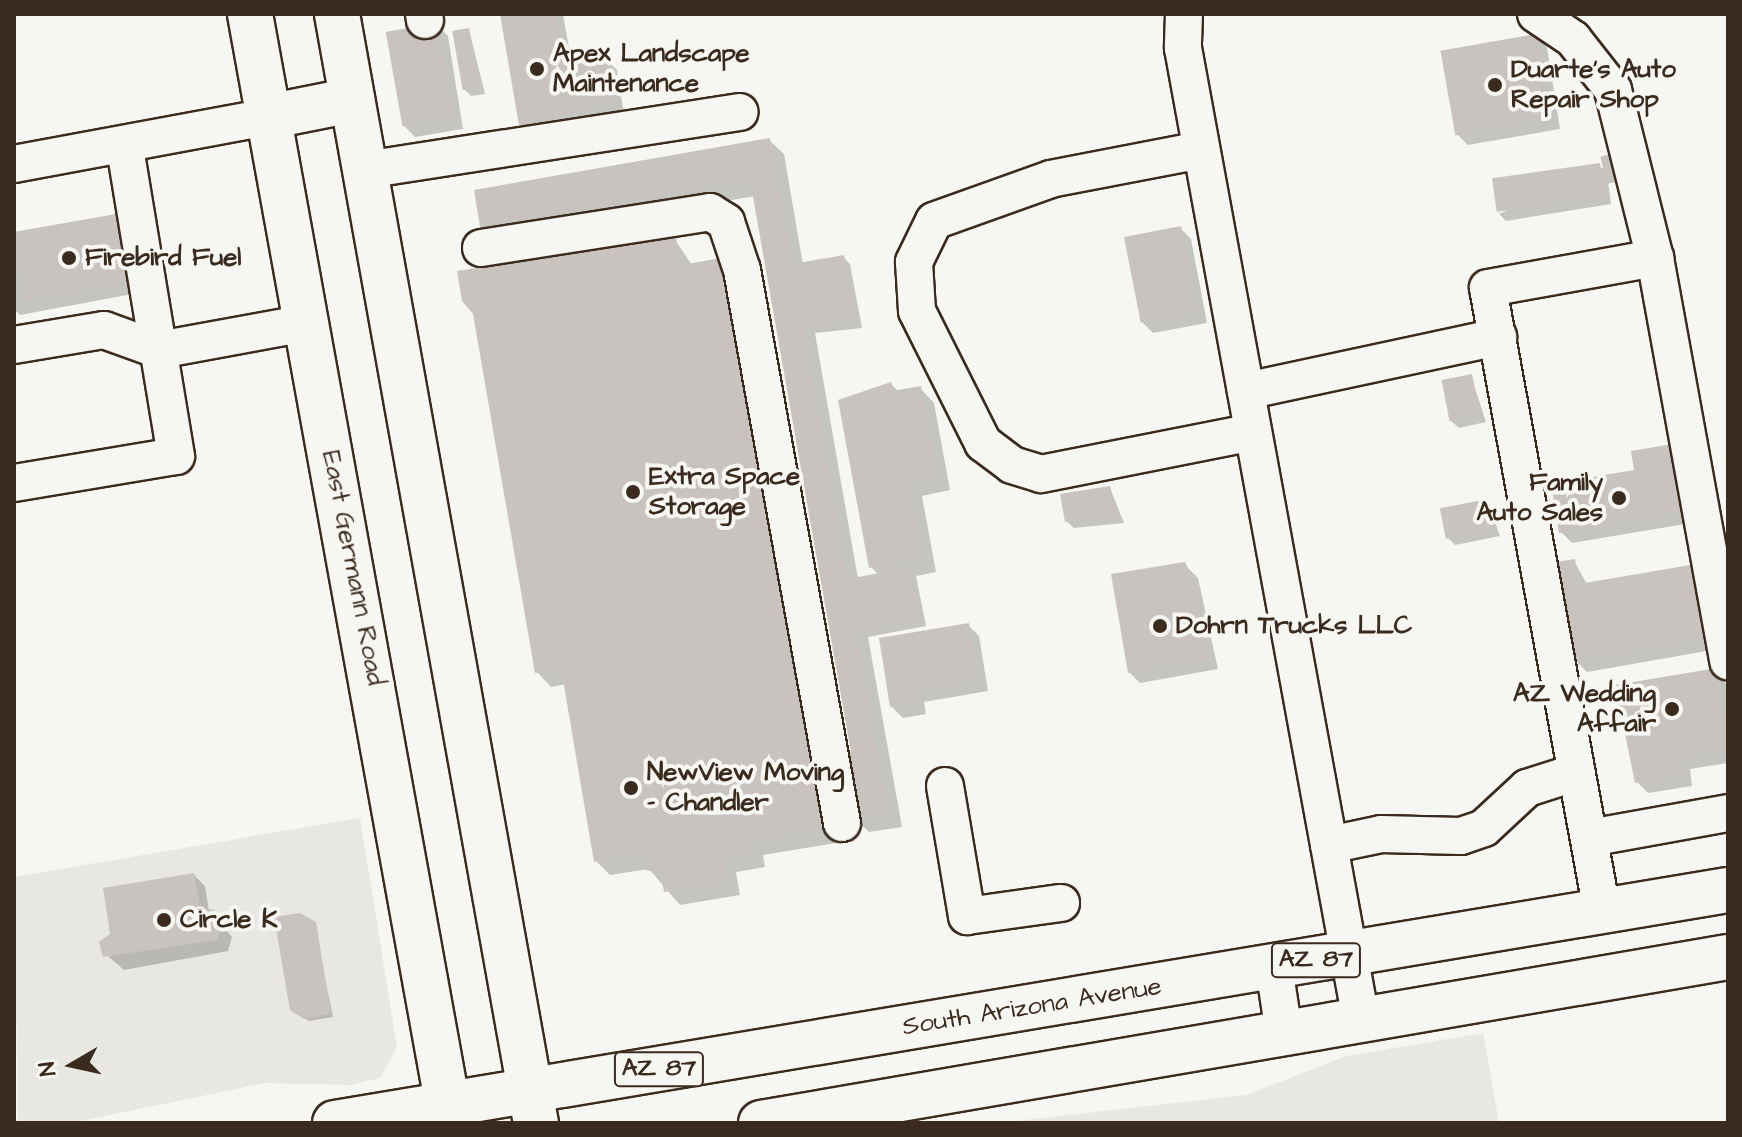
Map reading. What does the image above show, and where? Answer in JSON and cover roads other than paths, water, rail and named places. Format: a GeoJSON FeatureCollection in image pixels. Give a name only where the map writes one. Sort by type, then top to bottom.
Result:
{"type":"FeatureCollection","features":[{"type":"Feature","properties":{"kind":"main road","name":"East Germann Road"},"geometry":{"type":"LineString","coordinates":[[250,14],[449,1114]]}},
{"type":"Feature","properties":{"kind":"main road"},"geometry":{"type":"LineString","coordinates":[[337,14],[533,1107]]}},
{"type":"Feature","properties":{"kind":"main road"},"geometry":{"type":"LineString","coordinates":[[267,117],[352,100]]}},
{"type":"Feature","properties":{"kind":"main road","name":"South Arizona Avenue"},"geometry":{"type":"LineString","coordinates":[[335,1123],[533,1107],[1274,967],[1728,890]]}},
{"type":"Feature","properties":{"kind":"main road"},"geometry":{"type":"LineString","coordinates":[[761,1123],[1728,957]]}},
{"type":"Feature","properties":{"kind":"lane"},"geometry":{"type":"LineString","coordinates":[[1184,14],[1183,48],[1361,1020]]}},
{"type":"Feature","properties":{"kind":"lane"},"geometry":{"type":"LineString","coordinates":[[1536,14],[1573,39],[1613,90],[1655,258],[1728,661]]}},
{"type":"Feature","properties":{"kind":"lane"},"geometry":{"type":"LineString","coordinates":[[365,170],[740,112]]}},
{"type":"Feature","properties":{"kind":"lane"},"geometry":{"type":"LineString","coordinates":[[14,164],[125,147],[267,117]]}},
{"type":"Feature","properties":{"kind":"lane"},"geometry":{"type":"LineString","coordinates":[[14,483],[176,456],[125,147]]}},
{"type":"Feature","properties":{"kind":"lane"},"geometry":{"type":"LineString","coordinates":[[1201,150],[1051,179],[934,221],[914,262],[917,311],[983,443],[1012,465],[1041,474],[1253,432]]}},
{"type":"Feature","properties":{"kind":"lane"},"geometry":{"type":"LineString","coordinates":[[481,248],[710,212],[726,222],[742,270],[842,823]]}},
{"type":"Feature","properties":{"kind":"lane"},"geometry":{"type":"LineString","coordinates":[[1602,911],[1488,288],[1655,258]]}},
{"type":"Feature","properties":{"kind":"lane"},"geometry":{"type":"LineString","coordinates":[[14,345],[104,330],[159,350],[306,323]]}},
{"type":"Feature","properties":{"kind":"lane"},"geometry":{"type":"LineString","coordinates":[[1246,391],[1498,337]]}},
{"type":"Feature","properties":{"kind":"lane"},"geometry":{"type":"LineString","coordinates":[[1329,845],[1381,834],[1461,836],[1484,828],[1527,788],[1577,772]]}},
{"type":"Feature","properties":{"kind":"lane"},"geometry":{"type":"LineString","coordinates":[[945,786],[967,916],[1061,903]]}},
{"type":"Feature","properties":{"kind":"lane"},"geometry":{"type":"LineString","coordinates":[[1589,838],[1728,813]]}},
{"type":"Feature","properties":{"kind":"lane"},"geometry":{"type":"LineString","coordinates":[[1274,967],[1284,1033]]}},
{"type":"Feature","properties":{"kind":"place","name":"Apex Landscape Maintenance"},"geometry":{"type":"Point","coordinates":[537,69]}},
{"type":"Feature","properties":{"kind":"place","name":"Duarte's Auto Repair Shop"},"geometry":{"type":"Point","coordinates":[1495,85]}},
{"type":"Feature","properties":{"kind":"place","name":"Firebird Fuel"},"geometry":{"type":"Point","coordinates":[69,258]}},
{"type":"Feature","properties":{"kind":"place","name":"Extra Space Storage"},"geometry":{"type":"Point","coordinates":[633,492]}},
{"type":"Feature","properties":{"kind":"place","name":"Family Auto Sales"},"geometry":{"type":"Point","coordinates":[1619,498]}},
{"type":"Feature","properties":{"kind":"place","name":"Dohrn Trucks LLC"},"geometry":{"type":"Point","coordinates":[1160,626]}},
{"type":"Feature","properties":{"kind":"place","name":"AZ Wedding Affair"},"geometry":{"type":"Point","coordinates":[1672,709]}},
{"type":"Feature","properties":{"kind":"place","name":"NewView Moving - Chandler"},"geometry":{"type":"Point","coordinates":[631,788]}},
{"type":"Feature","properties":{"kind":"place","name":"Circle K"},"geometry":{"type":"Point","coordinates":[164,920]}}]}
